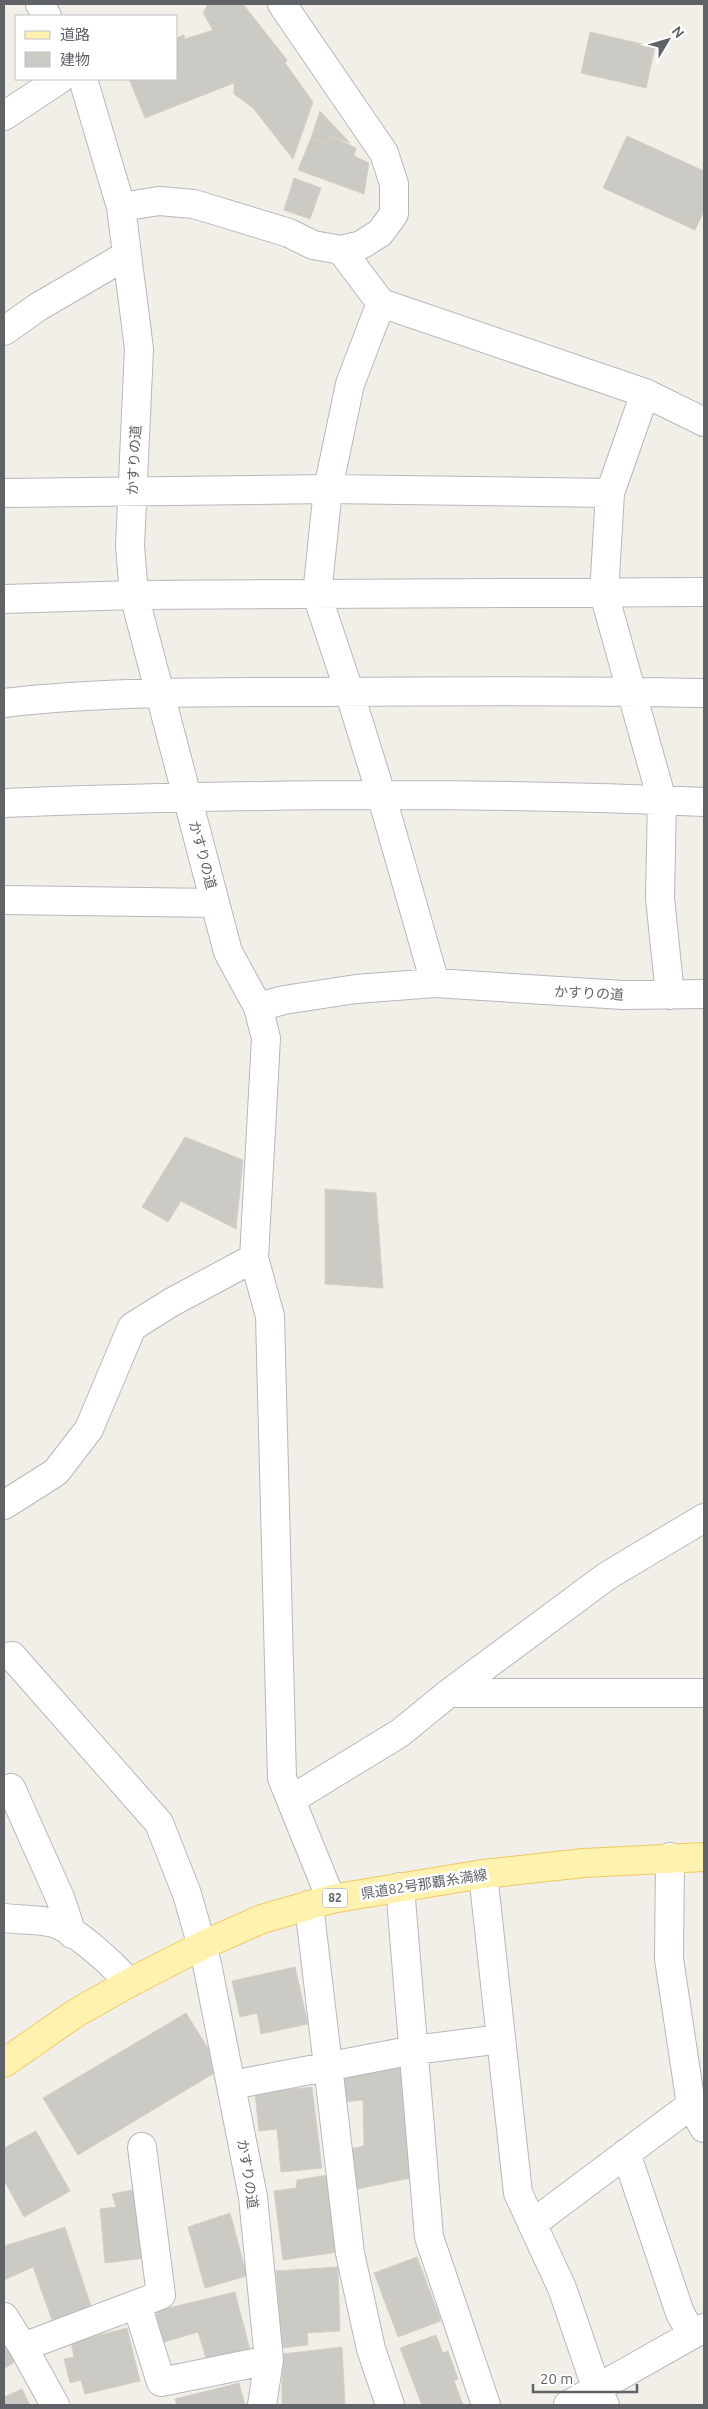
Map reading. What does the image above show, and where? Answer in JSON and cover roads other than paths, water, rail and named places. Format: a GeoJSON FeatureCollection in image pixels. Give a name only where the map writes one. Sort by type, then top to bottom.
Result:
{"type":"FeatureCollection","features":[{"type":"Feature","properties":{"kind":"main road","name":"県道82号那覇糸満線"},"geometry":{"type":"LineString","coordinates":[[4,2063],[76,2013],[129,1982],[203,1945],[262,1919],[320,1902],[483,1874],[670,1857],[704,1857]]}},
{"type":"Feature","properties":{"kind":"street"},"geometry":{"type":"LineString","coordinates":[[40,4],[46,15]]}},
{"type":"Feature","properties":{"kind":"street"},"geometry":{"type":"LineString","coordinates":[[121,207],[159,201],[194,204],[289,233],[313,245],[341,250],[361,245],[380,233],[394,214],[394,184],[384,153],[282,4]]}},
{"type":"Feature","properties":{"kind":"street"},"geometry":{"type":"LineString","coordinates":[[4,116],[58,80]]}},
{"type":"Feature","properties":{"kind":"street","name":"かすりの道"},"geometry":{"type":"LineString","coordinates":[[83,80],[121,207],[139,349],[130,546],[134,594],[228,952],[258,1007],[284,1000],[356,989],[435,983],[623,995],[704,994]]}},
{"type":"Feature","properties":{"kind":"street"},"geometry":{"type":"LineString","coordinates":[[341,250],[381,303],[645,393],[704,422]]}},
{"type":"Feature","properties":{"kind":"street"},"geometry":{"type":"LineString","coordinates":[[4,330],[46,302],[127,255]]}},
{"type":"Feature","properties":{"kind":"street"},"geometry":{"type":"LineString","coordinates":[[381,303],[350,384],[328,489],[317,595],[350,691],[435,983]]}},
{"type":"Feature","properties":{"kind":"street"},"geometry":{"type":"LineString","coordinates":[[645,393],[610,492],[604,594],[662,800],[660,898],[670,995]]}},
{"type":"Feature","properties":{"kind":"street"},"geometry":{"type":"LineString","coordinates":[[4,493],[32,491],[328,489],[610,492]]}},
{"type":"Feature","properties":{"kind":"street"},"geometry":{"type":"LineString","coordinates":[[4,599],[134,594],[604,594],[704,592]]}},
{"type":"Feature","properties":{"kind":"street"},"geometry":{"type":"LineString","coordinates":[[4,703],[66,696],[161,692],[704,693]]}},
{"type":"Feature","properties":{"kind":"street"},"geometry":{"type":"LineString","coordinates":[[4,803],[187,796],[381,794],[704,802]]}},
{"type":"Feature","properties":{"kind":"street"},"geometry":{"type":"LineString","coordinates":[[4,900],[215,903]]}},
{"type":"Feature","properties":{"kind":"street"},"geometry":{"type":"LineString","coordinates":[[258,1007],[266,1038],[254,1258],[270,1316],[282,1778],[292,1799],[320,1902],[327,2067],[350,2253],[372,2349],[390,2405]]}},
{"type":"Feature","properties":{"kind":"street"},"geometry":{"type":"LineString","coordinates":[[4,1505],[56,1472],[89,1429],[132,1328],[172,1302],[254,1258]]}},
{"type":"Feature","properties":{"kind":"street"},"geometry":{"type":"LineString","coordinates":[[292,1799],[400,1732],[449,1693],[607,1576],[704,1518]]}},
{"type":"Feature","properties":{"kind":"street","name":"かすりの道"},"geometry":{"type":"LineString","coordinates":[[12,1656],[159,1823],[187,1894],[203,1945],[253,2197],[269,2360],[262,2405]]}},
{"type":"Feature","properties":{"kind":"street"},"geometry":{"type":"LineString","coordinates":[[449,1693],[704,1693]]}},
{"type":"Feature","properties":{"kind":"street"},"geometry":{"type":"LineString","coordinates":[[11,1788],[61,1900],[72,1934]]}},
{"type":"Feature","properties":{"kind":"street"},"geometry":{"type":"LineString","coordinates":[[670,1857],[669,1959],[690,2105],[704,2128]]}},
{"type":"Feature","properties":{"kind":"street"},"geometry":{"type":"LineString","coordinates":[[483,1874],[518,2193],[562,2288],[601,2398]]}},
{"type":"Feature","properties":{"kind":"street"},"geometry":{"type":"LineString","coordinates":[[400,1887],[430,2238],[486,2405]]}},
{"type":"Feature","properties":{"kind":"street"},"geometry":{"type":"LineString","coordinates":[[4,1918],[54,1923],[113,1963],[129,1982]]}},
{"type":"Feature","properties":{"kind":"street"},"geometry":{"type":"LineString","coordinates":[[232,2085],[414,2050],[501,2039]]}},
{"type":"Feature","properties":{"kind":"street"},"geometry":{"type":"LineString","coordinates":[[532,2224],[690,2105]]}},
{"type":"Feature","properties":{"kind":"street"},"geometry":{"type":"LineString","coordinates":[[23,2347],[161,2296],[142,2147]]}},
{"type":"Feature","properties":{"kind":"street"},"geometry":{"type":"LineString","coordinates":[[568,2405],[601,2398],[698,2332],[680,2312],[626,2153]]}},
{"type":"Feature","properties":{"kind":"street"},"geometry":{"type":"LineString","coordinates":[[137,2304],[161,2382],[269,2360]]}},
{"type":"Feature","properties":{"kind":"street"},"geometry":{"type":"LineString","coordinates":[[4,2318],[23,2347],[55,2405]]}}]}
